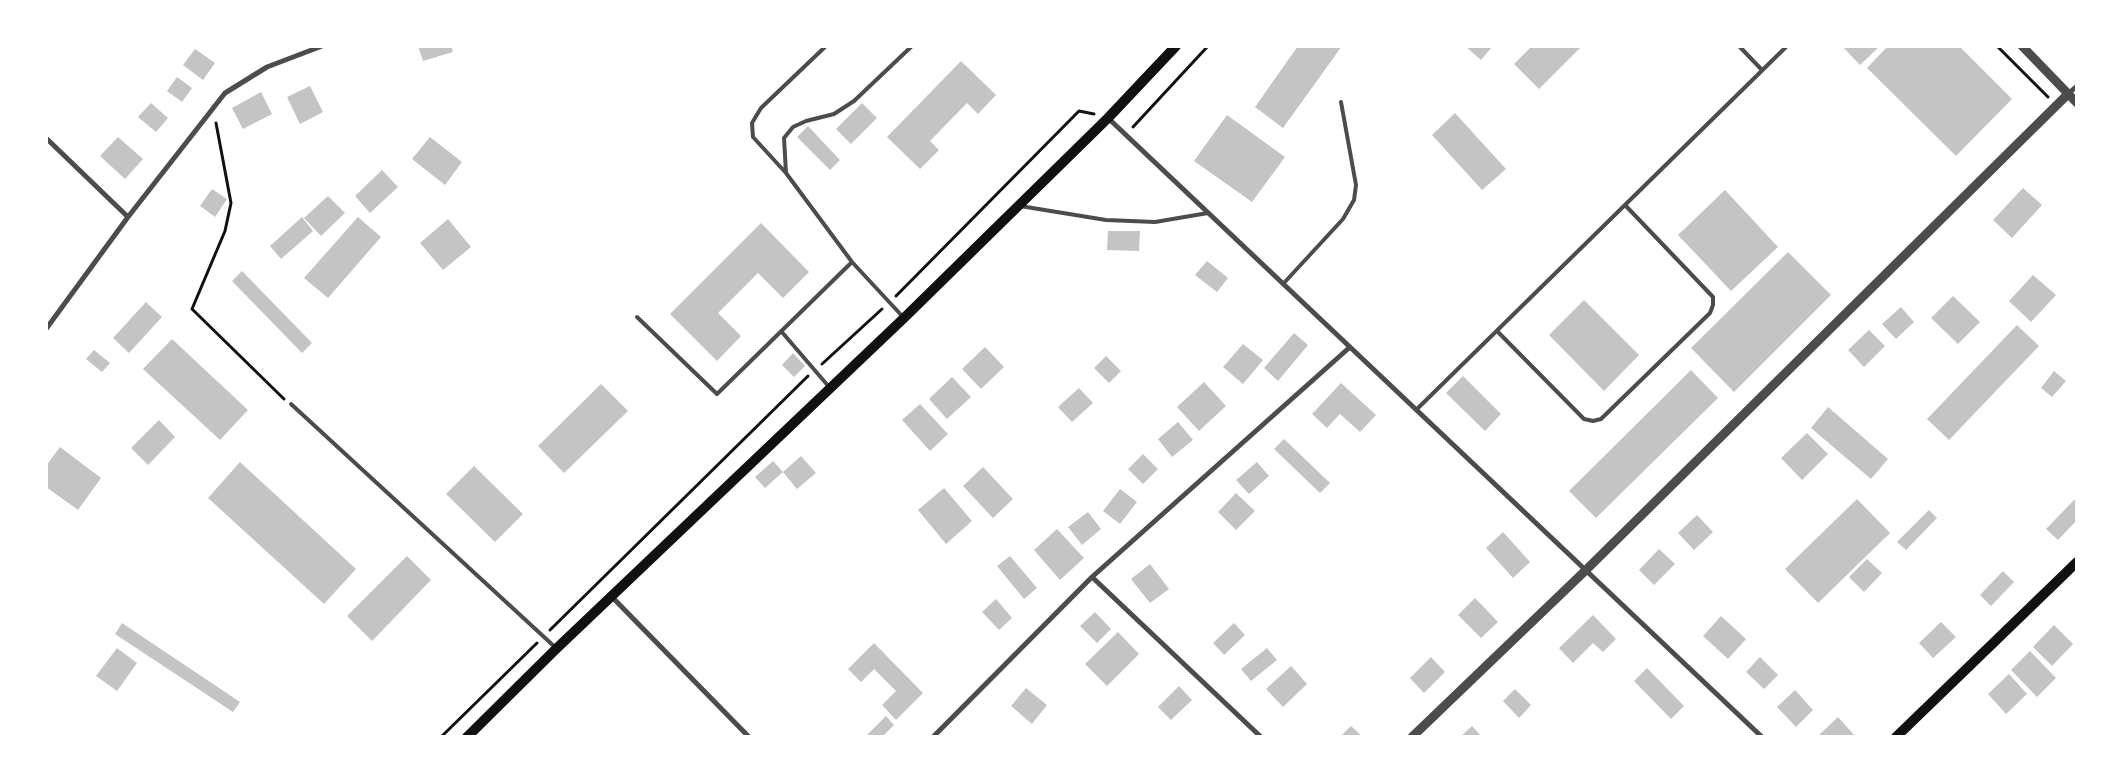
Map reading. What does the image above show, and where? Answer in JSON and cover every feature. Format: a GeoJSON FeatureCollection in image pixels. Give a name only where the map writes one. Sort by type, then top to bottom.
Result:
{"type":"FeatureCollection","features":[{"type":"Feature","properties":{"kind":"main road"},"geometry":{"type":"LineString","coordinates":[[467,737],[556,649],[904,318],[1108,118],[1176,46]]}},
{"type":"Feature","properties":{"kind":"main road"},"geometry":{"type":"LineString","coordinates":[[1896,737],[2077,562]]}},
{"type":"Feature","properties":{"kind":"street"},"geometry":{"type":"LineString","coordinates":[[46,330],[49,321],[225,93],[267,67],[322,46]]}},
{"type":"Feature","properties":{"kind":"street"},"geometry":{"type":"LineString","coordinates":[[2022,46],[2077,103]]}},
{"type":"Feature","properties":{"kind":"street"},"geometry":{"type":"LineString","coordinates":[[1412,737],[1586,570],[2058,107],[2077,86]]}},
{"type":"Feature","properties":{"kind":"street"},"geometry":{"type":"LineString","coordinates":[[1108,118],[1762,737]]}},
{"type":"Feature","properties":{"kind":"street"},"geometry":{"type":"LineString","coordinates":[[46,138],[128,217]]}},
{"type":"Feature","properties":{"kind":"street"},"geometry":{"type":"LineString","coordinates":[[933,737],[1092,577],[1350,347]]}},
{"type":"Feature","properties":{"kind":"street"},"geometry":{"type":"LineString","coordinates":[[1092,577],[1262,737]]}},
{"type":"Feature","properties":{"kind":"street"},"geometry":{"type":"LineString","coordinates":[[612,597],[749,737]]}},
{"type":"Feature","properties":{"kind":"lane"},"geometry":{"type":"LineString","coordinates":[[826,46],[761,108],[752,123],[753,137],[786,173],[852,262],[904,318]]}},
{"type":"Feature","properties":{"kind":"lane"},"geometry":{"type":"LineString","coordinates":[[786,173],[784,138],[793,127],[806,120],[834,114],[854,101],[912,46]]}},
{"type":"Feature","properties":{"kind":"lane"},"geometry":{"type":"LineString","coordinates":[[1739,46],[1762,70]]}},
{"type":"Feature","properties":{"kind":"lane"},"geometry":{"type":"LineString","coordinates":[[1416,410],[1787,46]]}},
{"type":"Feature","properties":{"kind":"lane"},"geometry":{"type":"LineString","coordinates":[[1283,284],[1343,219],[1354,200],[1356,185],[1341,102]]}},
{"type":"Feature","properties":{"kind":"lane"},"geometry":{"type":"LineString","coordinates":[[1497,331],[1584,419],[1593,421],[1601,419],[1710,313],[1713,297],[1625,205]]}},
{"type":"Feature","properties":{"kind":"lane"},"geometry":{"type":"LineString","coordinates":[[1018,206],[1106,220],[1155,222],[1208,213]]}},
{"type":"Feature","properties":{"kind":"lane"},"geometry":{"type":"LineString","coordinates":[[637,316],[716,394],[852,262]]}},
{"type":"Feature","properties":{"kind":"lane"},"geometry":{"type":"LineString","coordinates":[[781,330],[830,388]]}},
{"type":"Feature","properties":{"kind":"lane"},"geometry":{"type":"LineString","coordinates":[[291,404],[556,649]]}},
{"type":"Feature","properties":{"kind":"path"},"geometry":{"type":"LineString","coordinates":[[1125,134],[1208,46]]}},
{"type":"Feature","properties":{"kind":"path"},"geometry":{"type":"LineString","coordinates":[[1997,46],[2058,107]]}},
{"type":"Feature","properties":{"kind":"path"},"geometry":{"type":"LineString","coordinates":[[213,107],[231,203],[225,231],[192,309],[277,394],[291,404]]}},
{"type":"Feature","properties":{"kind":"path"},"geometry":{"type":"LineString","coordinates":[[441,737],[815,369],[889,303],[1079,110],[1108,118]]}},
{"type":"Feature","properties":{"kind":"building"},"geometry":{"type":"Polygon","coordinates":[[[418,46],[451,46],[453,52],[423,61],[418,46]]]}},
{"type":"Feature","properties":{"kind":"building"},"geometry":{"type":"Polygon","coordinates":[[[1298,46],[1342,46],[1283,128],[1255,107],[1298,46]]]}},
{"type":"Feature","properties":{"kind":"building"},"geometry":{"type":"Polygon","coordinates":[[[1465,46],[1493,46],[1481,60],[1465,46]]]}},
{"type":"Feature","properties":{"kind":"building"},"geometry":{"type":"Polygon","coordinates":[[[1532,46],[1582,46],[1539,89],[1514,64],[1532,46]]]}},
{"type":"Feature","properties":{"kind":"building"},"geometry":{"type":"Polygon","coordinates":[[[1842,46],[1880,46],[1860,65],[1842,46]]]}},
{"type":"Feature","properties":{"kind":"building"},"geometry":{"type":"Polygon","coordinates":[[[1888,46],[1959,46],[2012,99],[1956,156],[1867,68],[1888,46]]]}},
{"type":"Feature","properties":{"kind":"building"},"geometry":{"type":"Polygon","coordinates":[[[195,49],[215,63],[203,80],[183,65],[195,49]]]}},
{"type":"Feature","properties":{"kind":"building"},"geometry":{"type":"Polygon","coordinates":[[[961,61],[996,95],[978,114],[967,103],[930,141],[939,150],[920,169],[887,137],[961,61]]]}},
{"type":"Feature","properties":{"kind":"building"},"geometry":{"type":"Polygon","coordinates":[[[177,77],[192,88],[182,102],[167,91],[177,77]]]}},
{"type":"Feature","properties":{"kind":"building"},"geometry":{"type":"Polygon","coordinates":[[[310,86],[323,112],[300,124],[287,97],[310,86]]]}},
{"type":"Feature","properties":{"kind":"building"},"geometry":{"type":"Polygon","coordinates":[[[261,92],[272,114],[243,129],[232,108],[261,92]]]}},
{"type":"Feature","properties":{"kind":"building"},"geometry":{"type":"Polygon","coordinates":[[[151,103],[168,118],[156,132],[138,117],[151,103]]]}},
{"type":"Feature","properties":{"kind":"building"},"geometry":{"type":"Polygon","coordinates":[[[862,103],[877,118],[851,144],[836,129],[862,103]]]}},
{"type":"Feature","properties":{"kind":"building"},"geometry":{"type":"Polygon","coordinates":[[[1455,113],[1506,169],[1482,190],[1432,135],[1455,113]]]}},
{"type":"Feature","properties":{"kind":"building"},"geometry":{"type":"Polygon","coordinates":[[[1227,115],[1285,157],[1252,202],[1194,161],[1227,115]]]}},
{"type":"Feature","properties":{"kind":"building"},"geometry":{"type":"Polygon","coordinates":[[[808,126],[840,160],[830,170],[797,137],[808,126]]]}},
{"type":"Feature","properties":{"kind":"building"},"geometry":{"type":"Polygon","coordinates":[[[118,137],[143,159],[125,179],[100,156],[118,137]]]}},
{"type":"Feature","properties":{"kind":"building"},"geometry":{"type":"Polygon","coordinates":[[[430,137],[462,162],[445,185],[412,159],[430,137]]]}},
{"type":"Feature","properties":{"kind":"building"},"geometry":{"type":"Polygon","coordinates":[[[382,170],[398,187],[370,213],[355,196],[382,170]]]}},
{"type":"Feature","properties":{"kind":"building"},"geometry":{"type":"Polygon","coordinates":[[[2023,188],[2042,205],[2012,238],[1993,220],[2023,188]]]}},
{"type":"Feature","properties":{"kind":"building"},"geometry":{"type":"Polygon","coordinates":[[[212,189],[227,199],[215,217],[200,206],[212,189]]]}},
{"type":"Feature","properties":{"kind":"building"},"geometry":{"type":"Polygon","coordinates":[[[1725,190],[1778,247],[1731,291],[1678,235],[1725,190]]]}},
{"type":"Feature","properties":{"kind":"building"},"geometry":{"type":"Polygon","coordinates":[[[328,196],[345,213],[321,236],[304,218],[328,196]]]}},
{"type":"Feature","properties":{"kind":"building"},"geometry":{"type":"Polygon","coordinates":[[[302,217],[313,231],[281,259],[270,246],[302,217]]]}},
{"type":"Feature","properties":{"kind":"building"},"geometry":{"type":"Polygon","coordinates":[[[358,217],[381,237],[328,298],[304,278],[358,217]]]}},
{"type":"Feature","properties":{"kind":"building"},"geometry":{"type":"Polygon","coordinates":[[[448,219],[471,247],[443,270],[420,243],[448,219]]]}},
{"type":"Feature","properties":{"kind":"building"},"geometry":{"type":"Polygon","coordinates":[[[761,223],[809,272],[783,298],[758,273],[718,313],[741,336],[717,361],[670,314],[761,223]]]}},
{"type":"Feature","properties":{"kind":"building"},"geometry":{"type":"Polygon","coordinates":[[[1108,231],[1140,231],[1139,251],[1107,250],[1108,231]]]}},
{"type":"Feature","properties":{"kind":"building"},"geometry":{"type":"Polygon","coordinates":[[[1788,252],[1831,295],[1734,392],[1691,348],[1788,252]]]}},
{"type":"Feature","properties":{"kind":"building"},"geometry":{"type":"Polygon","coordinates":[[[1207,261],[1228,278],[1217,292],[1195,275],[1207,261]]]}},
{"type":"Feature","properties":{"kind":"building"},"geometry":{"type":"Polygon","coordinates":[[[242,271],[312,343],[302,353],[232,281],[242,271]]]}},
{"type":"Feature","properties":{"kind":"building"},"geometry":{"type":"Polygon","coordinates":[[[2033,275],[2056,295],[2031,322],[2009,301],[2033,275]]]}},
{"type":"Feature","properties":{"kind":"building"},"geometry":{"type":"Polygon","coordinates":[[[1953,296],[1980,322],[1958,344],[1931,318],[1953,296]]]}},
{"type":"Feature","properties":{"kind":"building"},"geometry":{"type":"Polygon","coordinates":[[[1584,300],[1639,355],[1604,391],[1549,335],[1584,300]]]}},
{"type":"Feature","properties":{"kind":"building"},"geometry":{"type":"Polygon","coordinates":[[[146,302],[162,317],[129,353],[113,338],[146,302]]]}},
{"type":"Feature","properties":{"kind":"building"},"geometry":{"type":"Polygon","coordinates":[[[1901,307],[1914,322],[1896,339],[1882,324],[1901,307]]]}},
{"type":"Feature","properties":{"kind":"building"},"geometry":{"type":"Polygon","coordinates":[[[2017,325],[2039,346],[1949,440],[1927,419],[2017,325]]]}},
{"type":"Feature","properties":{"kind":"building"},"geometry":{"type":"Polygon","coordinates":[[[1869,330],[1885,346],[1864,367],[1848,350],[1869,330]]]}},
{"type":"Feature","properties":{"kind":"building"},"geometry":{"type":"Polygon","coordinates":[[[1294,333],[1308,345],[1278,381],[1264,368],[1294,333]]]}},
{"type":"Feature","properties":{"kind":"building"},"geometry":{"type":"Polygon","coordinates":[[[172,339],[248,410],[220,440],[143,369],[172,339]]]}},
{"type":"Feature","properties":{"kind":"building"},"geometry":{"type":"Polygon","coordinates":[[[1243,344],[1263,360],[1243,384],[1223,367],[1243,344]]]}},
{"type":"Feature","properties":{"kind":"building"},"geometry":{"type":"Polygon","coordinates":[[[985,347],[1004,367],[981,389],[962,369],[985,347]]]}},
{"type":"Feature","properties":{"kind":"building"},"geometry":{"type":"Polygon","coordinates":[[[94,350],[110,363],[102,372],[86,359],[94,350]]]}},
{"type":"Feature","properties":{"kind":"building"},"geometry":{"type":"Polygon","coordinates":[[[793,353],[805,366],[794,377],[782,365],[793,353]]]}},
{"type":"Feature","properties":{"kind":"building"},"geometry":{"type":"Polygon","coordinates":[[[1106,356],[1121,371],[1109,383],[1094,368],[1106,356]]]}},
{"type":"Feature","properties":{"kind":"building"},"geometry":{"type":"Polygon","coordinates":[[[1691,370],[1718,398],[1596,518],[1569,491],[1691,370]]]}},
{"type":"Feature","properties":{"kind":"building"},"geometry":{"type":"Polygon","coordinates":[[[2054,371],[2066,381],[2052,397],[2041,388],[2054,371]]]}},
{"type":"Feature","properties":{"kind":"building"},"geometry":{"type":"Polygon","coordinates":[[[1463,376],[1501,414],[1485,431],[1446,393],[1463,376]]]}},
{"type":"Feature","properties":{"kind":"building"},"geometry":{"type":"Polygon","coordinates":[[[952,377],[971,397],[947,419],[929,399],[952,377]]]}},
{"type":"Feature","properties":{"kind":"building"},"geometry":{"type":"Polygon","coordinates":[[[1204,382],[1226,406],[1199,431],[1177,407],[1204,382]]]}},
{"type":"Feature","properties":{"kind":"building"},"geometry":{"type":"Polygon","coordinates":[[[1341,383],[1376,415],[1360,432],[1340,414],[1327,428],[1312,414],[1341,383]]]}},
{"type":"Feature","properties":{"kind":"building"},"geometry":{"type":"Polygon","coordinates":[[[601,384],[628,411],[564,473],[538,446],[601,384]]]}},
{"type":"Feature","properties":{"kind":"building"},"geometry":{"type":"Polygon","coordinates":[[[1079,388],[1093,403],[1072,422],[1058,407],[1079,388]]]}},
{"type":"Feature","properties":{"kind":"building"},"geometry":{"type":"Polygon","coordinates":[[[920,404],[948,434],[930,451],[902,420],[920,404]]]}},
{"type":"Feature","properties":{"kind":"building"},"geometry":{"type":"Polygon","coordinates":[[[1828,407],[1888,459],[1871,479],[1811,428],[1828,407]]]}},
{"type":"Feature","properties":{"kind":"building"},"geometry":{"type":"Polygon","coordinates":[[[159,420],[175,437],[148,465],[131,448],[159,420]]]}},
{"type":"Feature","properties":{"kind":"building"},"geometry":{"type":"Polygon","coordinates":[[[1178,422],[1193,440],[1172,457],[1158,439],[1178,422]]]}},
{"type":"Feature","properties":{"kind":"building"},"geometry":{"type":"Polygon","coordinates":[[[1807,433],[1828,454],[1802,480],[1781,458],[1807,433]]]}},
{"type":"Feature","properties":{"kind":"building"},"geometry":{"type":"Polygon","coordinates":[[[1284,439],[1330,483],[1320,493],[1274,449],[1284,439]]]}},
{"type":"Feature","properties":{"kind":"building"},"geometry":{"type":"Polygon","coordinates":[[[60,447],[101,478],[78,510],[46,487],[46,466],[60,447]]]}},
{"type":"Feature","properties":{"kind":"building"},"geometry":{"type":"Polygon","coordinates":[[[1143,454],[1158,469],[1143,484],[1128,469],[1143,454]]]}},
{"type":"Feature","properties":{"kind":"building"},"geometry":{"type":"Polygon","coordinates":[[[801,456],[816,473],[797,489],[783,472],[801,456]]]}},
{"type":"Feature","properties":{"kind":"building"},"geometry":{"type":"Polygon","coordinates":[[[773,461],[783,472],[765,488],[755,477],[773,461]]]}},
{"type":"Feature","properties":{"kind":"building"},"geometry":{"type":"Polygon","coordinates":[[[240,462],[356,569],[324,604],[208,498],[240,462]]]}},
{"type":"Feature","properties":{"kind":"building"},"geometry":{"type":"Polygon","coordinates":[[[1257,462],[1269,476],[1249,494],[1236,480],[1257,462]]]}},
{"type":"Feature","properties":{"kind":"building"},"geometry":{"type":"Polygon","coordinates":[[[474,466],[523,514],[495,542],[446,494],[474,466]]]}},
{"type":"Feature","properties":{"kind":"building"},"geometry":{"type":"Polygon","coordinates":[[[983,467],[1013,499],[993,518],[963,486],[983,467]]]}},
{"type":"Feature","properties":{"kind":"building"},"geometry":{"type":"Polygon","coordinates":[[[944,488],[972,521],[946,544],[918,510],[944,488]]]}},
{"type":"Feature","properties":{"kind":"building"},"geometry":{"type":"Polygon","coordinates":[[[1120,489],[1137,502],[1120,524],[1103,511],[1120,489]]]}},
{"type":"Feature","properties":{"kind":"building"},"geometry":{"type":"Polygon","coordinates":[[[1236,493],[1255,511],[1236,530],[1218,512],[1236,493]]]}},
{"type":"Feature","properties":{"kind":"building"},"geometry":{"type":"Polygon","coordinates":[[[2077,497],[2077,520],[2058,540],[2046,529],[2077,497]]]}},
{"type":"Feature","properties":{"kind":"building"},"geometry":{"type":"Polygon","coordinates":[[[1857,499],[1890,533],[1818,603],[1785,569],[1857,499]]]}},
{"type":"Feature","properties":{"kind":"building"},"geometry":{"type":"Polygon","coordinates":[[[1929,510],[1937,518],[1906,550],[1897,542],[1929,510]]]}},
{"type":"Feature","properties":{"kind":"building"},"geometry":{"type":"Polygon","coordinates":[[[1088,512],[1101,529],[1082,545],[1068,527],[1088,512]]]}},
{"type":"Feature","properties":{"kind":"building"},"geometry":{"type":"Polygon","coordinates":[[[1697,515],[1713,532],[1694,550],[1678,533],[1697,515]]]}},
{"type":"Feature","properties":{"kind":"building"},"geometry":{"type":"Polygon","coordinates":[[[1057,529],[1084,558],[1060,580],[1034,550],[1057,529]]]}},
{"type":"Feature","properties":{"kind":"building"},"geometry":{"type":"Polygon","coordinates":[[[1503,532],[1530,562],[1513,578],[1486,548],[1503,532]]]}},
{"type":"Feature","properties":{"kind":"building"},"geometry":{"type":"Polygon","coordinates":[[[1659,549],[1675,564],[1654,585],[1639,570],[1659,549]]]}},
{"type":"Feature","properties":{"kind":"building"},"geometry":{"type":"Polygon","coordinates":[[[407,556],[431,580],[372,641],[347,616],[407,556]]]}},
{"type":"Feature","properties":{"kind":"building"},"geometry":{"type":"Polygon","coordinates":[[[1010,556],[1037,588],[1024,599],[997,566],[1010,556]]]}},
{"type":"Feature","properties":{"kind":"building"},"geometry":{"type":"Polygon","coordinates":[[[1867,559],[1882,573],[1864,592],[1849,577],[1867,559]]]}},
{"type":"Feature","properties":{"kind":"building"},"geometry":{"type":"Polygon","coordinates":[[[1150,564],[1169,589],[1150,603],[1131,579],[1150,564]]]}},
{"type":"Feature","properties":{"kind":"building"},"geometry":{"type":"Polygon","coordinates":[[[2003,571],[2014,582],[1991,606],[1980,595],[2003,571]]]}},
{"type":"Feature","properties":{"kind":"building"},"geometry":{"type":"Polygon","coordinates":[[[1475,598],[1498,622],[1481,638],[1458,615],[1475,598]]]}},
{"type":"Feature","properties":{"kind":"building"},"geometry":{"type":"Polygon","coordinates":[[[996,599],[1012,618],[999,630],[982,612],[996,599]]]}},
{"type":"Feature","properties":{"kind":"building"},"geometry":{"type":"Polygon","coordinates":[[[1095,612],[1111,629],[1097,643],[1080,626],[1095,612]]]}},
{"type":"Feature","properties":{"kind":"building"},"geometry":{"type":"Polygon","coordinates":[[[1593,615],[1616,639],[1603,652],[1593,643],[1573,663],[1559,648],[1593,615]]]}},
{"type":"Feature","properties":{"kind":"building"},"geometry":{"type":"Polygon","coordinates":[[[1721,616],[1746,639],[1728,659],[1703,636],[1721,616]]]}},
{"type":"Feature","properties":{"kind":"building"},"geometry":{"type":"Polygon","coordinates":[[[1941,622],[1956,637],[1933,658],[1919,643],[1941,622]]]}},
{"type":"Feature","properties":{"kind":"building"},"geometry":{"type":"Polygon","coordinates":[[[122,623],[240,702],[233,712],[115,634],[122,623]]]}},
{"type":"Feature","properties":{"kind":"building"},"geometry":{"type":"Polygon","coordinates":[[[1234,623],[1245,635],[1224,655],[1213,643],[1234,623]]]}},
{"type":"Feature","properties":{"kind":"building"},"geometry":{"type":"Polygon","coordinates":[[[2054,625],[2073,644],[2052,666],[2033,647],[2054,625]]]}},
{"type":"Feature","properties":{"kind":"building"},"geometry":{"type":"Polygon","coordinates":[[[1118,632],[1139,654],[1107,686],[1085,664],[1118,632]]]}},
{"type":"Feature","properties":{"kind":"building"},"geometry":{"type":"Polygon","coordinates":[[[874,643],[923,693],[896,720],[882,705],[896,691],[874,669],[861,682],[848,669],[874,643]]]}},
{"type":"Feature","properties":{"kind":"building"},"geometry":{"type":"Polygon","coordinates":[[[117,648],[137,663],[117,691],[96,676],[117,648]]]}},
{"type":"Feature","properties":{"kind":"building"},"geometry":{"type":"Polygon","coordinates":[[[1267,648],[1277,660],[1251,681],[1241,669],[1267,648]]]}},
{"type":"Feature","properties":{"kind":"building"},"geometry":{"type":"Polygon","coordinates":[[[2030,651],[2056,678],[2037,697],[2011,670],[2030,651]]]}},
{"type":"Feature","properties":{"kind":"building"},"geometry":{"type":"Polygon","coordinates":[[[1431,657],[1445,672],[1424,693],[1410,678],[1431,657]]]}},
{"type":"Feature","properties":{"kind":"building"},"geometry":{"type":"Polygon","coordinates":[[[1760,657],[1778,675],[1764,689],[1746,672],[1760,657]]]}},
{"type":"Feature","properties":{"kind":"building"},"geometry":{"type":"Polygon","coordinates":[[[1291,666],[1307,684],[1283,707],[1266,689],[1291,666]]]}},
{"type":"Feature","properties":{"kind":"building"},"geometry":{"type":"Polygon","coordinates":[[[1647,668],[1684,706],[1671,719],[1634,681],[1647,668]]]}},
{"type":"Feature","properties":{"kind":"building"},"geometry":{"type":"Polygon","coordinates":[[[2009,674],[2027,694],[2006,714],[1988,694],[2009,674]]]}},
{"type":"Feature","properties":{"kind":"building"},"geometry":{"type":"Polygon","coordinates":[[[1179,686],[1192,700],[1171,720],[1158,707],[1179,686]]]}},
{"type":"Feature","properties":{"kind":"building"},"geometry":{"type":"Polygon","coordinates":[[[1026,688],[1047,705],[1032,724],[1011,706],[1026,688]]]}},
{"type":"Feature","properties":{"kind":"building"},"geometry":{"type":"Polygon","coordinates":[[[1515,689],[1531,705],[1519,718],[1503,701],[1515,689]]]}},
{"type":"Feature","properties":{"kind":"building"},"geometry":{"type":"Polygon","coordinates":[[[1795,690],[1813,710],[1796,727],[1777,707],[1795,690]]]}},
{"type":"Feature","properties":{"kind":"building"},"geometry":{"type":"Polygon","coordinates":[[[886,716],[894,725],[882,737],[865,737],[886,716]]]}},
{"type":"Feature","properties":{"kind":"building"},"geometry":{"type":"Polygon","coordinates":[[[1838,717],[1856,737],[1817,737],[1838,717]]]}},
{"type":"Feature","properties":{"kind":"building"},"geometry":{"type":"Polygon","coordinates":[[[1351,726],[1363,737],[1340,737],[1351,726]]]}},
{"type":"Feature","properties":{"kind":"building"},"geometry":{"type":"Polygon","coordinates":[[[1472,726],[1482,737],[1460,737],[1472,726]]]}}]}
